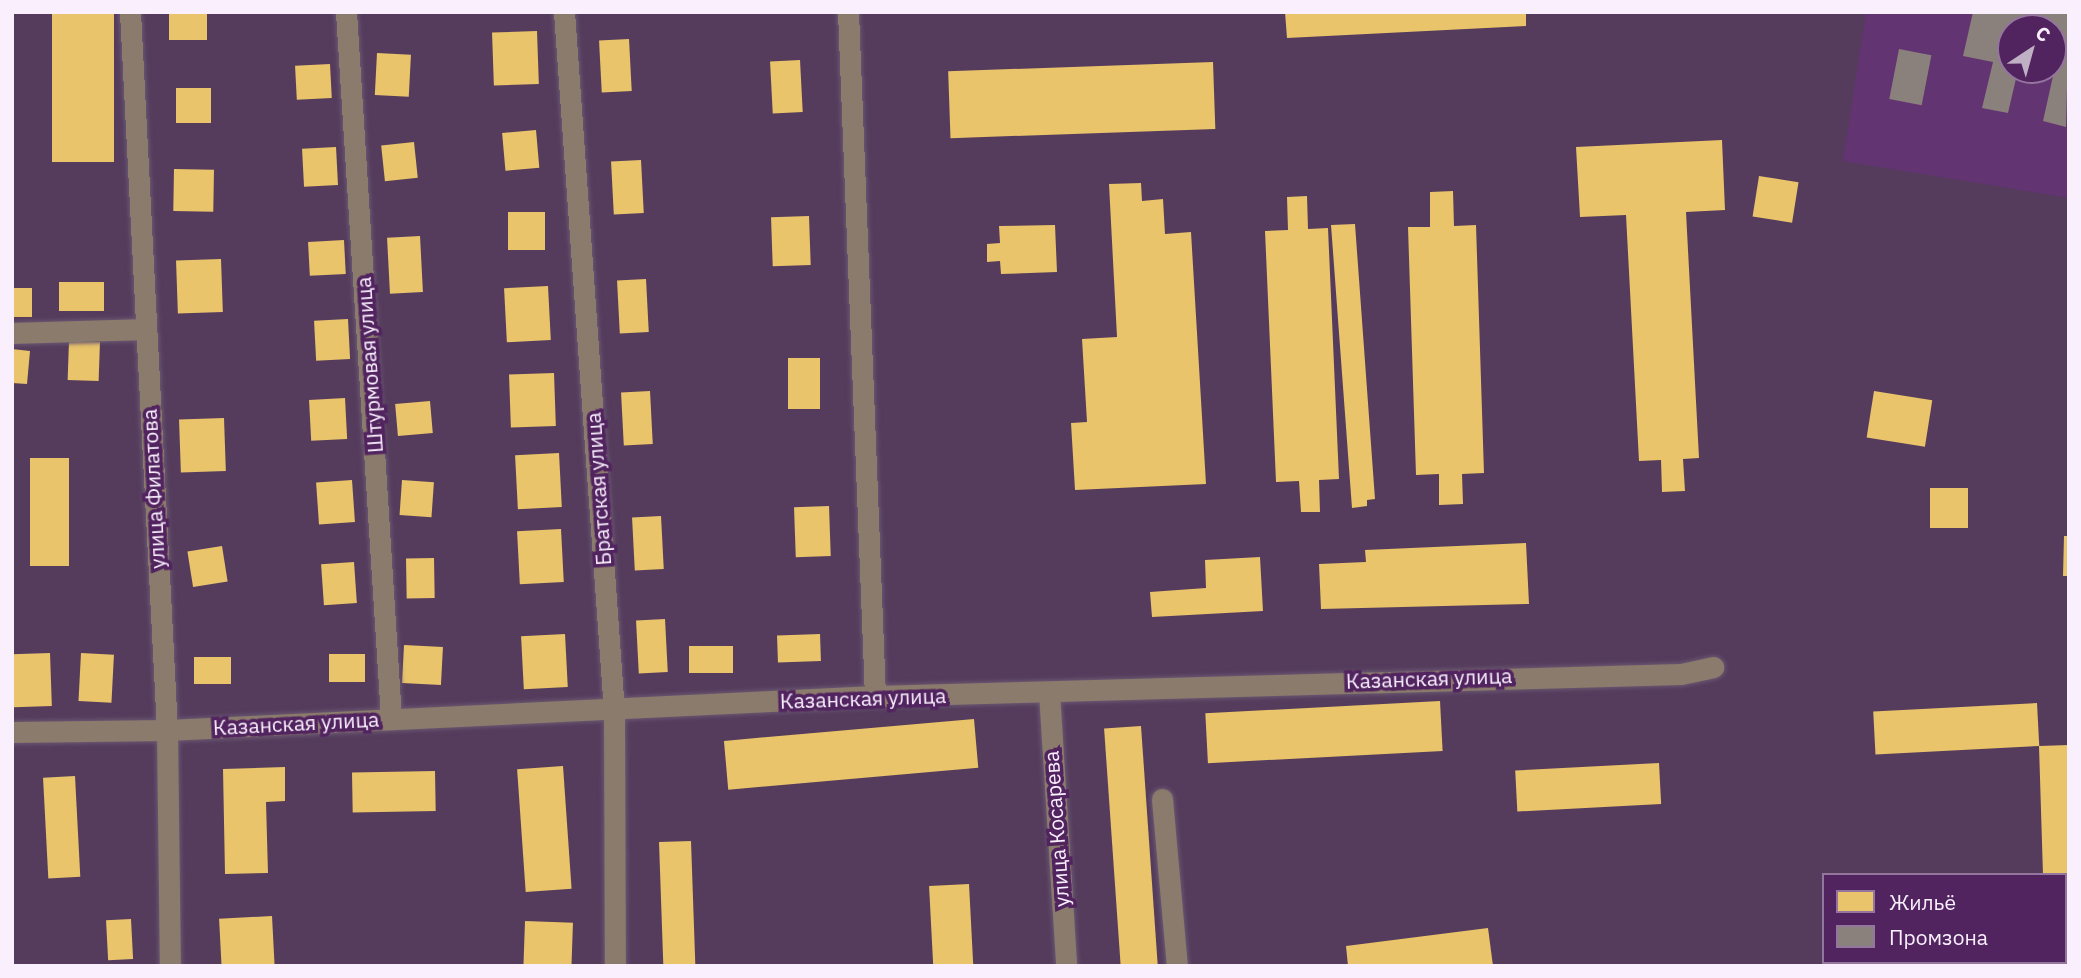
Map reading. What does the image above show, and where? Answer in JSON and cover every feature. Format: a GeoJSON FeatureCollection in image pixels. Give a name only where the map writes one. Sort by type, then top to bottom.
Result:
{"type":"FeatureCollection","features":[{"type":"Feature","properties":{"kind":"street","name":"улица Филатова"},"geometry":{"type":"LineString","coordinates":[[130,12],[167,730],[170,966]]}},
{"type":"Feature","properties":{"kind":"street","name":"Штурмовая улица"},"geometry":{"type":"LineString","coordinates":[[346,12],[391,719]]}},
{"type":"Feature","properties":{"kind":"street","name":"Братская улица"},"geometry":{"type":"LineString","coordinates":[[564,12],[614,711],[615,966]]}},
{"type":"Feature","properties":{"kind":"street"},"geometry":{"type":"LineString","coordinates":[[848,12],[875,696]]}},
{"type":"Feature","properties":{"kind":"street"},"geometry":{"type":"LineString","coordinates":[[12,333],[146,329]]}},
{"type":"Feature","properties":{"kind":"street","name":"Казанская улица"},"geometry":{"type":"LineString","coordinates":[[12,732],[167,730],[614,711],[875,696],[1681,674],[1713,667]]}},
{"type":"Feature","properties":{"kind":"street","name":"улица Косарева"},"geometry":{"type":"LineString","coordinates":[[1049,692],[1066,966]]}},
{"type":"Feature","properties":{"kind":"street"},"geometry":{"type":"LineString","coordinates":[[1162,799],[1177,966]]}},
{"type":"Feature","properties":{"kind":"shaded area"},"geometry":{"type":"Polygon","coordinates":[[[1866,12],[2069,12],[2069,198],[1843,161],[1866,12]]]}},
{"type":"Feature","properties":{"kind":"building: Жильё"},"geometry":{"type":"Polygon","coordinates":[[[52,12],[114,12],[114,162],[52,162],[52,12]]]}},
{"type":"Feature","properties":{"kind":"building: Жильё"},"geometry":{"type":"Polygon","coordinates":[[[169,12],[207,12],[207,40],[169,40],[169,12]]]}},
{"type":"Feature","properties":{"kind":"building: Жильё"},"geometry":{"type":"Polygon","coordinates":[[[1285,12],[1526,12],[1526,26],[1287,38],[1285,12]]]}},
{"type":"Feature","properties":{"kind":"building: Жильё"},"geometry":{"type":"Polygon","coordinates":[[[537,31],[539,84],[494,86],[492,33],[537,31]]]}},
{"type":"Feature","properties":{"kind":"building: Жильё"},"geometry":{"type":"Polygon","coordinates":[[[629,39],[632,91],[602,92],[599,41],[629,39]]]}},
{"type":"Feature","properties":{"kind":"building: Жильё"},"geometry":{"type":"Polygon","coordinates":[[[377,53],[411,55],[409,97],[375,95],[377,53]]]}},
{"type":"Feature","properties":{"kind":"building: Жильё"},"geometry":{"type":"Polygon","coordinates":[[[800,60],[803,112],[773,113],[770,62],[800,60]]]}},
{"type":"Feature","properties":{"kind":"building: Жильё"},"geometry":{"type":"Polygon","coordinates":[[[1213,62],[1215,129],[950,138],[948,71],[1213,62]]]}},
{"type":"Feature","properties":{"kind":"building: Жильё"},"geometry":{"type":"Polygon","coordinates":[[[330,64],[332,98],[297,100],[295,66],[330,64]]]}},
{"type":"Feature","properties":{"kind":"building: Жильё"},"geometry":{"type":"Polygon","coordinates":[[[176,88],[211,88],[211,123],[176,123],[176,88]]]}},
{"type":"Feature","properties":{"kind":"building: Жильё"},"geometry":{"type":"Polygon","coordinates":[[[536,130],[539,168],[505,171],[502,133],[536,130]]]}},
{"type":"Feature","properties":{"kind":"building: Жильё"},"geometry":{"type":"Polygon","coordinates":[[[1722,140],[1725,210],[1686,212],[1699,458],[1683,459],[1685,491],[1662,492],[1661,460],[1639,461],[1626,215],[1580,217],[1576,147],[1722,140]]]}},
{"type":"Feature","properties":{"kind":"building: Жильё"},"geometry":{"type":"Polygon","coordinates":[[[414,142],[418,178],[385,181],[381,145],[414,142]]]}},
{"type":"Feature","properties":{"kind":"building: Жильё"},"geometry":{"type":"Polygon","coordinates":[[[336,147],[338,185],[304,187],[302,149],[336,147]]]}},
{"type":"Feature","properties":{"kind":"building: Жильё"},"geometry":{"type":"Polygon","coordinates":[[[641,160],[644,213],[614,214],[611,162],[641,160]]]}},
{"type":"Feature","properties":{"kind":"building: Жильё"},"geometry":{"type":"Polygon","coordinates":[[[174,169],[214,170],[213,212],[173,211],[174,169]]]}},
{"type":"Feature","properties":{"kind":"building: Жильё"},"geometry":{"type":"Polygon","coordinates":[[[1759,176],[1799,182],[1792,223],[1753,216],[1759,176]]]}},
{"type":"Feature","properties":{"kind":"building: Жильё"},"geometry":{"type":"Polygon","coordinates":[[[1141,183],[1142,201],[1163,199],[1165,234],[1191,232],[1206,484],[1075,490],[1071,423],[1087,422],[1082,339],[1117,337],[1109,184],[1141,183]]]}},
{"type":"Feature","properties":{"kind":"building: Жильё"},"geometry":{"type":"Polygon","coordinates":[[[1453,191],[1454,226],[1476,225],[1484,473],[1462,474],[1463,504],[1439,505],[1439,474],[1416,475],[1408,227],[1430,227],[1430,192],[1453,191]]]}},
{"type":"Feature","properties":{"kind":"building: Жильё"},"geometry":{"type":"Polygon","coordinates":[[[1307,196],[1308,229],[1328,228],[1339,479],[1319,480],[1320,512],[1301,512],[1299,481],[1276,482],[1265,231],[1288,230],[1287,197],[1307,196]]]}},
{"type":"Feature","properties":{"kind":"building: Жильё"},"geometry":{"type":"Polygon","coordinates":[[[508,212],[545,212],[545,250],[508,250],[508,212]]]}},
{"type":"Feature","properties":{"kind":"building: Жильё"},"geometry":{"type":"Polygon","coordinates":[[[809,216],[811,265],[773,266],[771,217],[809,216]]]}},
{"type":"Feature","properties":{"kind":"building: Жильё"},"geometry":{"type":"Polygon","coordinates":[[[1355,224],[1375,499],[1367,500],[1367,506],[1352,508],[1331,225],[1355,224]]]}},
{"type":"Feature","properties":{"kind":"building: Жильё"},"geometry":{"type":"Polygon","coordinates":[[[1055,225],[1057,272],[1001,274],[1000,261],[987,262],[987,244],[1000,243],[999,226],[1055,225]]]}},
{"type":"Feature","properties":{"kind":"building: Жильё"},"geometry":{"type":"Polygon","coordinates":[[[420,236],[423,292],[390,294],[387,238],[420,236]]]}},
{"type":"Feature","properties":{"kind":"building: Жильё"},"geometry":{"type":"Polygon","coordinates":[[[344,240],[346,274],[310,276],[308,242],[344,240]]]}},
{"type":"Feature","properties":{"kind":"building: Жильё"},"geometry":{"type":"Polygon","coordinates":[[[221,259],[223,312],[178,314],[176,261],[221,259]]]}},
{"type":"Feature","properties":{"kind":"building: Жильё"},"geometry":{"type":"Polygon","coordinates":[[[646,279],[649,332],[620,333],[617,281],[646,279]]]}},
{"type":"Feature","properties":{"kind":"building: Жильё"},"geometry":{"type":"Polygon","coordinates":[[[59,282],[104,282],[104,311],[59,311],[59,282]]]}},
{"type":"Feature","properties":{"kind":"building: Жильё"},"geometry":{"type":"Polygon","coordinates":[[[548,286],[551,340],[507,342],[504,288],[548,286]]]}},
{"type":"Feature","properties":{"kind":"building: Жильё"},"geometry":{"type":"Polygon","coordinates":[[[12,288],[32,288],[32,317],[12,317],[12,288]]]}},
{"type":"Feature","properties":{"kind":"building: Жильё"},"geometry":{"type":"Polygon","coordinates":[[[348,319],[350,359],[316,361],[314,321],[348,319]]]}},
{"type":"Feature","properties":{"kind":"building: Жильё"},"geometry":{"type":"Polygon","coordinates":[[[69,341],[100,342],[99,381],[68,380],[69,341]]]}},
{"type":"Feature","properties":{"kind":"building: Жильё"},"geometry":{"type":"Polygon","coordinates":[[[12,349],[30,351],[27,384],[12,383],[12,349]]]}},
{"type":"Feature","properties":{"kind":"building: Жильё"},"geometry":{"type":"Polygon","coordinates":[[[788,358],[820,358],[820,409],[788,409],[788,358]]]}},
{"type":"Feature","properties":{"kind":"building: Жильё"},"geometry":{"type":"Polygon","coordinates":[[[554,373],[556,426],[511,428],[509,375],[554,373]]]}},
{"type":"Feature","properties":{"kind":"building: Жильё"},"geometry":{"type":"Polygon","coordinates":[[[650,391],[653,444],[624,445],[621,393],[650,391]]]}},
{"type":"Feature","properties":{"kind":"building: Жильё"},"geometry":{"type":"Polygon","coordinates":[[[1874,391],[1932,400],[1925,447],[1867,437],[1874,391]]]}},
{"type":"Feature","properties":{"kind":"building: Жильё"},"geometry":{"type":"Polygon","coordinates":[[[345,398],[347,439],[311,441],[309,400],[345,398]]]}},
{"type":"Feature","properties":{"kind":"building: Жильё"},"geometry":{"type":"Polygon","coordinates":[[[430,401],[433,433],[398,436],[395,404],[430,401]]]}},
{"type":"Feature","properties":{"kind":"building: Жильё"},"geometry":{"type":"Polygon","coordinates":[[[224,418],[226,471],[181,473],[179,420],[224,418]]]}},
{"type":"Feature","properties":{"kind":"building: Жильё"},"geometry":{"type":"Polygon","coordinates":[[[559,453],[562,507],[518,509],[515,455],[559,453]]]}},
{"type":"Feature","properties":{"kind":"building: Жильё"},"geometry":{"type":"Polygon","coordinates":[[[30,458],[69,458],[69,566],[30,566],[30,458]]]}},
{"type":"Feature","properties":{"kind":"building: Жильё"},"geometry":{"type":"Polygon","coordinates":[[[352,480],[355,522],[319,524],[316,483],[352,480]]]}},
{"type":"Feature","properties":{"kind":"building: Жильё"},"geometry":{"type":"Polygon","coordinates":[[[402,480],[434,482],[431,517],[400,515],[402,480]]]}},
{"type":"Feature","properties":{"kind":"building: Жильё"},"geometry":{"type":"Polygon","coordinates":[[[1930,488],[1968,488],[1968,528],[1930,528],[1930,488]]]}},
{"type":"Feature","properties":{"kind":"building: Жильё"},"geometry":{"type":"Polygon","coordinates":[[[829,506],[831,556],[796,557],[794,507],[829,506]]]}},
{"type":"Feature","properties":{"kind":"building: Жильё"},"geometry":{"type":"Polygon","coordinates":[[[661,516],[664,569],[635,570],[632,518],[661,516]]]}},
{"type":"Feature","properties":{"kind":"building: Жильё"},"geometry":{"type":"Polygon","coordinates":[[[561,529],[564,582],[520,584],[517,531],[561,529]]]}},
{"type":"Feature","properties":{"kind":"building: Жильё"},"geometry":{"type":"Polygon","coordinates":[[[2064,536],[2069,536],[2069,576],[2063,576],[2064,536]]]}},
{"type":"Feature","properties":{"kind":"building: Жильё"},"geometry":{"type":"Polygon","coordinates":[[[1526,543],[1529,604],[1321,609],[1319,564],[1366,562],[1365,550],[1526,543]]]}},
{"type":"Feature","properties":{"kind":"building: Жильё"},"geometry":{"type":"Polygon","coordinates":[[[222,546],[228,582],[193,587],[187,551],[222,546]]]}},
{"type":"Feature","properties":{"kind":"building: Жильё"},"geometry":{"type":"Polygon","coordinates":[[[1260,557],[1263,611],[1152,617],[1150,592],[1206,588],[1205,560],[1260,557]]]}},
{"type":"Feature","properties":{"kind":"building: Жильё"},"geometry":{"type":"Polygon","coordinates":[[[406,558],[434,558],[435,598],[407,598],[406,558]]]}},
{"type":"Feature","properties":{"kind":"building: Жильё"},"geometry":{"type":"Polygon","coordinates":[[[354,562],[357,603],[324,605],[321,564],[354,562]]]}},
{"type":"Feature","properties":{"kind":"building: Жильё"},"geometry":{"type":"Polygon","coordinates":[[[665,619],[668,672],[639,673],[636,621],[665,619]]]}},
{"type":"Feature","properties":{"kind":"building: Жильё"},"geometry":{"type":"Polygon","coordinates":[[[565,634],[568,687],[524,689],[521,636],[565,634]]]}},
{"type":"Feature","properties":{"kind":"building: Жильё"},"geometry":{"type":"Polygon","coordinates":[[[820,634],[821,661],[778,662],[777,636],[820,634]]]}},
{"type":"Feature","properties":{"kind":"building: Жильё"},"geometry":{"type":"Polygon","coordinates":[[[404,645],[443,647],[441,685],[402,683],[404,645]]]}},
{"type":"Feature","properties":{"kind":"building: Жильё"},"geometry":{"type":"Polygon","coordinates":[[[689,646],[733,646],[733,673],[689,673],[689,646]]]}},
{"type":"Feature","properties":{"kind":"building: Жильё"},"geometry":{"type":"Polygon","coordinates":[[[50,653],[52,706],[14,707],[12,654],[50,653]]]}},
{"type":"Feature","properties":{"kind":"building: Жильё"},"geometry":{"type":"Polygon","coordinates":[[[81,653],[114,655],[111,703],[78,701],[81,653]]]}},
{"type":"Feature","properties":{"kind":"building: Жильё"},"geometry":{"type":"Polygon","coordinates":[[[329,654],[365,654],[365,682],[329,682],[329,654]]]}},
{"type":"Feature","properties":{"kind":"building: Жильё"},"geometry":{"type":"Polygon","coordinates":[[[194,657],[231,657],[231,684],[194,684],[194,657]]]}},
{"type":"Feature","properties":{"kind":"building: Жильё"},"geometry":{"type":"Polygon","coordinates":[[[1440,701],[1443,751],[1208,763],[1205,713],[1440,701]]]}},
{"type":"Feature","properties":{"kind":"building: Жильё"},"geometry":{"type":"Polygon","coordinates":[[[2037,703],[2039,746],[1875,755],[1873,712],[2037,703]]]}},
{"type":"Feature","properties":{"kind":"building: Жильё"},"geometry":{"type":"Polygon","coordinates":[[[974,719],[978,768],[728,790],[724,741],[974,719]]]}},
{"type":"Feature","properties":{"kind":"building: Жильё"},"geometry":{"type":"Polygon","coordinates":[[[1141,726],[1158,965],[1121,966],[1104,729],[1141,726]]]}},
{"type":"Feature","properties":{"kind":"building: Жильё"},"geometry":{"type":"Polygon","coordinates":[[[2069,745],[2069,909],[2067,873],[2043,873],[2039,746],[2069,745]]]}},
{"type":"Feature","properties":{"kind":"building: Жильё"},"geometry":{"type":"Polygon","coordinates":[[[1659,763],[1661,804],[1517,811],[1515,771],[1659,763]]]}},
{"type":"Feature","properties":{"kind":"building: Жильё"},"geometry":{"type":"Polygon","coordinates":[[[563,766],[572,889],[526,892],[517,769],[563,766]]]}},
{"type":"Feature","properties":{"kind":"building: Жильё"},"geometry":{"type":"Polygon","coordinates":[[[285,767],[285,801],[266,802],[268,873],[225,874],[223,769],[285,767]]]}},
{"type":"Feature","properties":{"kind":"building: Жильё"},"geometry":{"type":"Polygon","coordinates":[[[435,771],[436,811],[353,812],[352,772],[435,771]]]}},
{"type":"Feature","properties":{"kind":"building: Жильё"},"geometry":{"type":"Polygon","coordinates":[[[75,776],[80,877],[48,879],[43,778],[75,776]]]}},
{"type":"Feature","properties":{"kind":"building: Жильё"},"geometry":{"type":"Polygon","coordinates":[[[691,841],[695,966],[663,966],[659,842],[691,841]]]}},
{"type":"Feature","properties":{"kind":"building: Жильё"},"geometry":{"type":"Polygon","coordinates":[[[969,884],[973,966],[933,966],[929,886],[969,884]]]}},
{"type":"Feature","properties":{"kind":"building: Жильё"},"geometry":{"type":"Polygon","coordinates":[[[272,916],[275,966],[222,966],[219,919],[272,916]]]}},
{"type":"Feature","properties":{"kind":"building: Жильё"},"geometry":{"type":"Polygon","coordinates":[[[131,919],[133,959],[108,960],[106,920],[131,919]]]}},
{"type":"Feature","properties":{"kind":"building: Жильё"},"geometry":{"type":"Polygon","coordinates":[[[525,921],[573,923],[571,966],[523,966],[525,921]]]}},
{"type":"Feature","properties":{"kind":"building: Жильё"},"geometry":{"type":"Polygon","coordinates":[[[1488,928],[1493,966],[1348,966],[1346,946],[1488,928]]]}},
{"type":"Feature","properties":{"kind":"building: Промзона"},"geometry":{"type":"Polygon","coordinates":[[[1973,12],[2069,12],[2066,127],[2043,121],[2051,84],[2067,84],[2067,14],[1997,14],[1997,84],[2015,84],[2008,113],[1982,108],[1993,62],[1963,56],[1973,12]]]}},
{"type":"Feature","properties":{"kind":"building: Промзона"},"geometry":{"type":"Polygon","coordinates":[[[1899,49],[1931,55],[1922,105],[1889,99],[1899,49]]]}}]}
